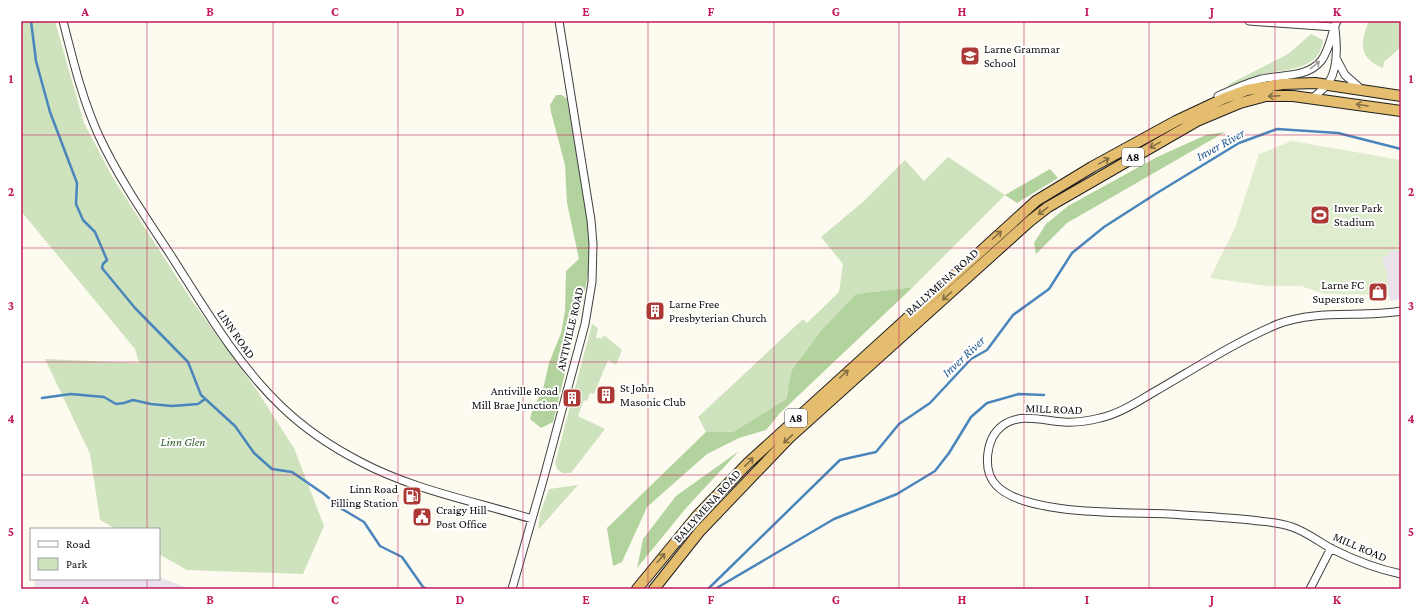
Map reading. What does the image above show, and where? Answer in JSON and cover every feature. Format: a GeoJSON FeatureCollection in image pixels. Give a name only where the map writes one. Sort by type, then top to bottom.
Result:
{"type":"FeatureCollection","features":[{"type":"Feature","properties":{"kind":"highway","name":"A8"},"geometry":{"type":"LineString","coordinates":[[1176,121],[1225,98],[1266,86],[1283,84],[1327,84],[1401,96]]}},
{"type":"Feature","properties":{"kind":"highway","name":"BALLYMENA ROAD"},"geometry":{"type":"LineString","coordinates":[[654,589],[700,531],[789,438],[1025,225],[1048,207],[1196,121],[1225,107],[1266,96],[1313,98]]}},
{"type":"Feature","properties":{"kind":"highway","name":"A8"},"geometry":{"type":"LineString","coordinates":[[1313,98],[1401,111]]}},
{"type":"Feature","properties":{"kind":"highway","name":"BALLYMENA ROAD"},"geometry":{"type":"LineString","coordinates":[[637,589],[697,516],[748,463],[1018,216],[1036,201],[1059,187],[1176,121]]}},
{"type":"Feature","properties":{"kind":"street","name":"LINN ROAD"},"geometry":{"type":"LineString","coordinates":[[63,21],[87,106],[98,135],[111,159],[216,326],[251,374],[270,395],[288,413],[313,432],[374,469],[447,495],[532,519]]}},
{"type":"Feature","properties":{"kind":"street","name":"ANTIVILLE ROAD"},"geometry":{"type":"LineString","coordinates":[[512,589],[585,324],[592,275],[590,220],[559,21]]}},
{"type":"Feature","properties":{"kind":"street"},"geometry":{"type":"LineString","coordinates":[[1249,21],[1336,24]]}},
{"type":"Feature","properties":{"kind":"street"},"geometry":{"type":"LineString","coordinates":[[1313,98],[1332,77],[1336,58],[1336,24]]}},
{"type":"Feature","properties":{"kind":"street"},"geometry":{"type":"LineString","coordinates":[[1176,121],[1212,99],[1236,87],[1259,80],[1306,72],[1322,59],[1336,24]]}},
{"type":"Feature","properties":{"kind":"street"},"geometry":{"type":"LineString","coordinates":[[1336,58],[1345,75],[1361,89]]}},
{"type":"Feature","properties":{"kind":"street","name":"MILL ROAD"},"geometry":{"type":"LineString","coordinates":[[1401,311],[1382,314],[1306,317],[1281,323],[1243,342],[1107,417],[1080,422],[1027,418],[1014,420],[1002,426],[997,431],[989,446],[988,455],[993,481],[1003,491],[1029,502],[1078,510],[1183,515],[1267,522],[1294,528],[1363,563],[1401,574]]}},
{"type":"Feature","properties":{"kind":"street"},"geometry":{"type":"LineString","coordinates":[[1310,589],[1331,548]]}},
{"type":"Feature","properties":{"kind":"shaded area"},"geometry":{"type":"Polygon","coordinates":[[[1391,251],[1401,251],[1401,299],[1390,301],[1387,273],[1382,260],[1391,251]]]}},
{"type":"Feature","properties":{"kind":"shaded area"},"geometry":{"type":"Polygon","coordinates":[[[160,577],[189,589],[34,589],[35,580],[160,580],[160,577]]]}},
{"type":"Feature","properties":{"kind":"green space","name":"Linn Glen"},"geometry":{"type":"Polygon","coordinates":[[[21,21],[55,21],[84,123],[113,178],[192,301],[256,389],[294,448],[324,526],[303,574],[187,570],[160,555],[160,528],[114,528],[100,520],[90,454],[45,359],[139,363],[135,349],[21,211],[21,21]]]}},
{"type":"Feature","properties":{"kind":"green space"},"geometry":{"type":"Polygon","coordinates":[[[1369,21],[1401,21],[1401,47],[1384,62],[1383,68],[1369,60],[1363,49],[1364,36],[1369,21]]]}},
{"type":"Feature","properties":{"kind":"green space"},"geometry":{"type":"Polygon","coordinates":[[[1311,34],[1323,40],[1321,50],[1310,62],[1303,66],[1268,73],[1230,86],[1227,85],[1288,54],[1311,34]]]}},
{"type":"Feature","properties":{"kind":"green space"},"geometry":{"type":"Polygon","coordinates":[[[556,95],[562,95],[567,99],[590,241],[588,275],[553,422],[541,428],[530,419],[532,411],[543,389],[549,363],[561,333],[565,311],[566,271],[579,259],[567,203],[565,165],[550,105],[556,95]]]}},
{"type":"Feature","properties":{"kind":"green space"},"geometry":{"type":"Polygon","coordinates":[[[1225,132],[1067,223],[1036,254],[1034,243],[1046,224],[1068,206],[1157,157],[1206,135],[1225,132]]]}},
{"type":"Feature","properties":{"kind":"green space","name":"Inver Park Stadium"},"geometry":{"type":"Polygon","coordinates":[[[1292,141],[1401,160],[1401,251],[1391,251],[1382,260],[1387,273],[1389,295],[1324,294],[1301,286],[1268,286],[1210,278],[1235,228],[1259,154],[1292,141]]]}},
{"type":"Feature","properties":{"kind":"green space"},"geometry":{"type":"Polygon","coordinates":[[[948,157],[1005,195],[913,287],[856,294],[787,391],[786,399],[733,432],[706,432],[698,417],[803,319],[807,323],[839,292],[843,264],[821,237],[864,201],[905,160],[924,181],[948,157]]]}},
{"type":"Feature","properties":{"kind":"green space"},"geometry":{"type":"Polygon","coordinates":[[[1050,169],[1058,178],[1017,203],[1005,195],[1050,169]]]}},
{"type":"Feature","properties":{"kind":"green space"},"geometry":{"type":"Polygon","coordinates":[[[913,287],[780,413],[766,430],[739,438],[707,454],[647,507],[622,562],[613,566],[607,528],[706,432],[733,432],[786,399],[792,370],[821,331],[856,294],[913,287]]]}},
{"type":"Feature","properties":{"kind":"green space"},"geometry":{"type":"Polygon","coordinates":[[[592,324],[598,328],[596,338],[602,338],[604,335],[622,350],[616,365],[608,360],[594,394],[590,393],[587,401],[584,400],[578,416],[605,429],[571,473],[562,473],[557,469],[555,463],[592,324]]]}},
{"type":"Feature","properties":{"kind":"green space"},"geometry":{"type":"Polygon","coordinates":[[[739,451],[686,508],[637,568],[643,539],[676,496],[739,451]]]}},
{"type":"Feature","properties":{"kind":"green space"},"geometry":{"type":"Polygon","coordinates":[[[578,485],[538,530],[540,513],[549,489],[578,485]]]}},
{"type":"Feature","properties":{"kind":"waterway"},"geometry":{"type":"LineString","coordinates":[[31,21],[36,61],[50,112],[77,183],[76,204],[83,220],[95,232],[107,260],[103,264],[102,268],[135,308],[188,362],[201,395],[235,426],[254,453],[272,469],[292,472],[324,494],[342,509],[364,522],[380,546],[402,557],[423,587],[427,589]]}},
{"type":"Feature","properties":{"kind":"waterway","name":"Inver River"},"geometry":{"type":"LineString","coordinates":[[708,589],[840,460],[876,452],[899,424],[930,403],[971,359],[987,350],[1013,315],[1049,289],[1072,253],[1104,227],[1157,193],[1239,143],[1277,129],[1338,133],[1401,149]]}},
{"type":"Feature","properties":{"kind":"waterway"},"geometry":{"type":"LineString","coordinates":[[42,398],[71,394],[104,397],[116,404],[133,400],[151,404],[172,406],[198,404],[205,399]]}},
{"type":"Feature","properties":{"kind":"waterway"},"geometry":{"type":"LineString","coordinates":[[715,589],[834,519],[897,494],[935,471],[949,453],[971,417],[987,403],[1019,394],[1044,395]]}},
{"type":"Feature","properties":{"kind":"place","name":"Larne Grammar School"},"geometry":{"type":"Point","coordinates":[970,56]}},
{"type":"Feature","properties":{"kind":"place","name":"Inver Park Stadium"},"geometry":{"type":"Point","coordinates":[1320,215]}},
{"type":"Feature","properties":{"kind":"place","name":"Larne FC Superstore"},"geometry":{"type":"Point","coordinates":[1378,292]}},
{"type":"Feature","properties":{"kind":"place","name":"Larne Free Presbyterian Church"},"geometry":{"type":"Point","coordinates":[655,311]}},
{"type":"Feature","properties":{"kind":"place","name":"St John Masonic Club"},"geometry":{"type":"Point","coordinates":[606,395]}},
{"type":"Feature","properties":{"kind":"place","name":"Antiville Road Mill Brae Junction"},"geometry":{"type":"Point","coordinates":[572,398]}},
{"type":"Feature","properties":{"kind":"place","name":"Linn Road Filling Station"},"geometry":{"type":"Point","coordinates":[412,496]}},
{"type":"Feature","properties":{"kind":"place","name":"Craigy Hill Post Office"},"geometry":{"type":"Point","coordinates":[422,517]}}]}
